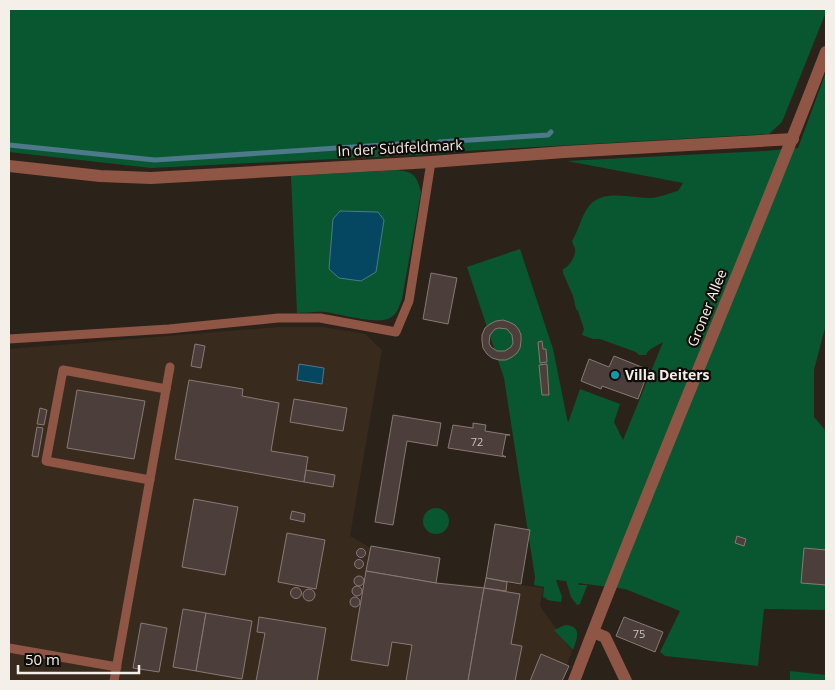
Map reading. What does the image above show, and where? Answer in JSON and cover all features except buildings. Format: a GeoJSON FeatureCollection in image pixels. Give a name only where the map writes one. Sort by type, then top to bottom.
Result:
{"type":"FeatureCollection","features":[{"type":"Feature","properties":{"kind":"street","name":"Groner Allee"},"geometry":{"type":"LineString","coordinates":[[574,681],[666,448],[793,139],[826,52]]}},
{"type":"Feature","properties":{"kind":"street","name":"In der Südfeldmark"},"geometry":{"type":"LineString","coordinates":[[9,166],[100,176],[151,178],[793,139]]}},
{"type":"Feature","properties":{"kind":"street"},"geometry":{"type":"LineString","coordinates":[[593,632],[604,637],[626,681]]}},
{"type":"Feature","properties":{"kind":"lane"},"geometry":{"type":"LineString","coordinates":[[9,339],[169,329],[278,318],[320,318],[396,332],[409,301],[431,162]]}},
{"type":"Feature","properties":{"kind":"lane"},"geometry":{"type":"LineString","coordinates":[[114,681],[170,367]]}},
{"type":"Feature","properties":{"kind":"lane"},"geometry":{"type":"LineString","coordinates":[[150,480],[46,461],[64,370],[166,389]]}},
{"type":"Feature","properties":{"kind":"lane"},"geometry":{"type":"LineString","coordinates":[[9,648],[117,667]]}},
{"type":"Feature","properties":{"kind":"shaded area"},"geometry":{"type":"Polygon","coordinates":[[[278,327],[323,327],[365,334],[382,350],[350,536],[434,582],[484,586],[487,580],[543,588],[540,606],[572,651],[561,681],[9,681],[9,349],[278,327]]]}},
{"type":"Feature","properties":{"kind":"green space"},"geometry":{"type":"Polygon","coordinates":[[[9,9],[826,9],[826,12],[782,122],[769,134],[433,154],[151,168],[9,152],[9,9]]]}},
{"type":"Feature","properties":{"kind":"green space"},"geometry":{"type":"Polygon","coordinates":[[[826,72],[826,324],[814,370],[814,417],[826,431],[826,610],[764,609],[758,666],[665,656],[660,652],[680,611],[625,589],[578,583],[579,585],[587,586],[580,604],[577,605],[571,597],[566,581],[556,580],[562,597],[561,602],[547,600],[543,597],[544,587],[534,585],[535,577],[504,378],[467,267],[520,249],[553,349],[568,423],[580,389],[620,404],[614,422],[623,440],[663,342],[651,349],[646,355],[639,355],[636,352],[600,339],[593,339],[582,335],[584,329],[563,269],[570,264],[573,258],[575,249],[572,241],[586,210],[595,201],[602,197],[610,196],[652,198],[678,191],[683,183],[567,161],[798,148],[826,72]]]}},
{"type":"Feature","properties":{"kind":"green space"},"geometry":{"type":"Polygon","coordinates":[[[396,170],[414,175],[421,192],[402,299],[397,312],[384,320],[325,312],[297,313],[291,176],[396,170]]]}},
{"type":"Feature","properties":{"kind":"green space"},"geometry":{"type":"Polygon","coordinates":[[[436,508],[445,512],[449,521],[445,530],[436,534],[427,530],[423,521],[427,512],[436,508]]]}},
{"type":"Feature","properties":{"kind":"green space"},"geometry":{"type":"Polygon","coordinates":[[[565,625],[571,626],[576,630],[577,638],[573,650],[554,630],[565,625]]]}},
{"type":"Feature","properties":{"kind":"green space"},"geometry":{"type":"Polygon","coordinates":[[[790,671],[826,675],[826,681],[790,681],[790,671]]]}},
{"type":"Feature","properties":{"kind":"water"},"geometry":{"type":"Polygon","coordinates":[[[340,211],[378,212],[384,220],[376,272],[361,281],[339,278],[329,269],[333,219],[340,211]]]}},
{"type":"Feature","properties":{"kind":"water"},"geometry":{"type":"Polygon","coordinates":[[[299,364],[324,368],[322,384],[297,380],[299,364]]]}},
{"type":"Feature","properties":{"kind":"waterway"},"geometry":{"type":"LineString","coordinates":[[439,142],[548,135],[551,132]]}},
{"type":"Feature","properties":{"kind":"waterway"},"geometry":{"type":"LineString","coordinates":[[9,145],[155,160],[414,143]]}},
{"type":"Feature","properties":{"kind":"place","name":"Villa Deiters"},"geometry":{"type":"Point","coordinates":[615,375]}}]}
